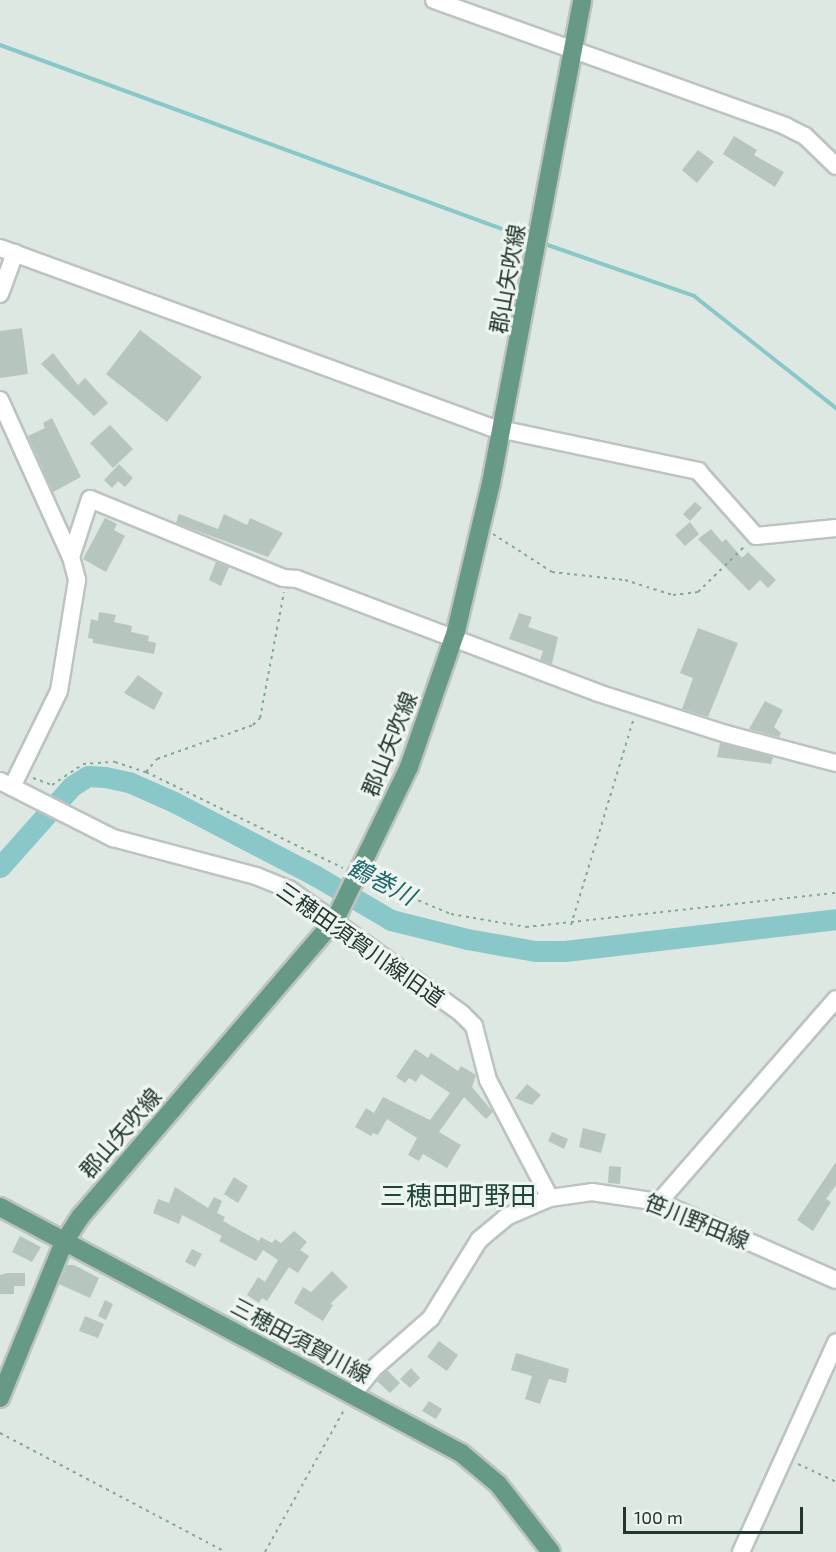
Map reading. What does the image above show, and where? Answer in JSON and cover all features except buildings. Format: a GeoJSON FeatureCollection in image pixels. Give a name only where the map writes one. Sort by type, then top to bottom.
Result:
{"type":"FeatureCollection","features":[{"type":"Feature","properties":{"kind":"main road","name":"郡山矢吹線"},"geometry":{"type":"LineString","coordinates":[[0,1398],[64,1242],[81,1216],[335,920],[410,766],[453,640],[480,528],[501,430],[582,0]]}},
{"type":"Feature","properties":{"kind":"main road","name":"三穂田須賀川線"},"geometry":{"type":"LineString","coordinates":[[0,1207],[352,1395],[430,1434],[472,1461],[510,1497],[550,1552]]}},
{"type":"Feature","properties":{"kind":"street"},"geometry":{"type":"LineString","coordinates":[[434,0],[785,126],[805,136],[836,166]]}},
{"type":"Feature","properties":{"kind":"street"},"geometry":{"type":"LineString","coordinates":[[0,294],[8,250],[501,430],[698,471],[713,484],[753,534],[836,528]]}},
{"type":"Feature","properties":{"kind":"street"},"geometry":{"type":"LineString","coordinates":[[0,400],[72,557],[77,580],[62,679],[20,771],[6,784]]}},
{"type":"Feature","properties":{"kind":"street"},"geometry":{"type":"LineString","coordinates":[[72,557],[90,499],[289,579],[453,640],[638,705],[836,763]]}},
{"type":"Feature","properties":{"kind":"street","name":"三穂田須賀川線旧道"},"geometry":{"type":"LineString","coordinates":[[6,784],[68,818],[113,838],[256,876],[289,889],[335,920],[474,1026],[488,1080],[550,1198]]}},
{"type":"Feature","properties":{"kind":"street"},"geometry":{"type":"LineString","coordinates":[[659,1202],[836,999]]}},
{"type":"Feature","properties":{"kind":"street","name":"笹川野田線"},"geometry":{"type":"LineString","coordinates":[[352,1395],[373,1369],[431,1318],[478,1240],[506,1217],[550,1198],[592,1192],[659,1202],[836,1280]]}},
{"type":"Feature","properties":{"kind":"street"},"geometry":{"type":"LineString","coordinates":[[741,1552],[836,1343]]}},
{"type":"Feature","properties":{"kind":"path"},"geometry":{"type":"LineString","coordinates":[[480,528],[552,572],[625,580],[673,595],[688,595],[707,585],[741,553],[753,534]]}},
{"type":"Feature","properties":{"kind":"path"},"geometry":{"type":"LineString","coordinates":[[146,772],[157,759],[253,725],[260,718],[265,707],[274,631],[289,579]]}},
{"type":"Feature","properties":{"kind":"path"},"geometry":{"type":"LineString","coordinates":[[571,925],[638,705]]}},
{"type":"Feature","properties":{"kind":"path"},"geometry":{"type":"LineString","coordinates":[[20,771],[48,785],[72,769],[93,762],[115,762],[146,772],[355,877],[451,915],[482,922],[526,927],[571,925],[836,893]]}},
{"type":"Feature","properties":{"kind":"path"},"geometry":{"type":"LineString","coordinates":[[265,1552],[352,1395]]}},
{"type":"Feature","properties":{"kind":"path"},"geometry":{"type":"LineString","coordinates":[[0,1433],[226,1552]]}},
{"type":"Feature","properties":{"kind":"path"},"geometry":{"type":"LineString","coordinates":[[784,1458],[836,1482]]}},
{"type":"Feature","properties":{"kind":"waterway"},"geometry":{"type":"LineString","coordinates":[[0,45],[532,240]]}},
{"type":"Feature","properties":{"kind":"waterway"},"geometry":{"type":"LineString","coordinates":[[542,243],[694,296],[836,408]]}},
{"type":"Feature","properties":{"kind":"waterway","name":"鶴巻川"},"geometry":{"type":"LineString","coordinates":[[0,867],[72,786],[88,776],[105,777],[129,782],[174,802],[316,876],[391,920],[467,939],[535,951],[565,951],[836,919]]}},
{"type":"Feature","properties":{"kind":"district","name":"三穂田町野田"},"geometry":{"type":"Point","coordinates":[458,1195]}}]}
